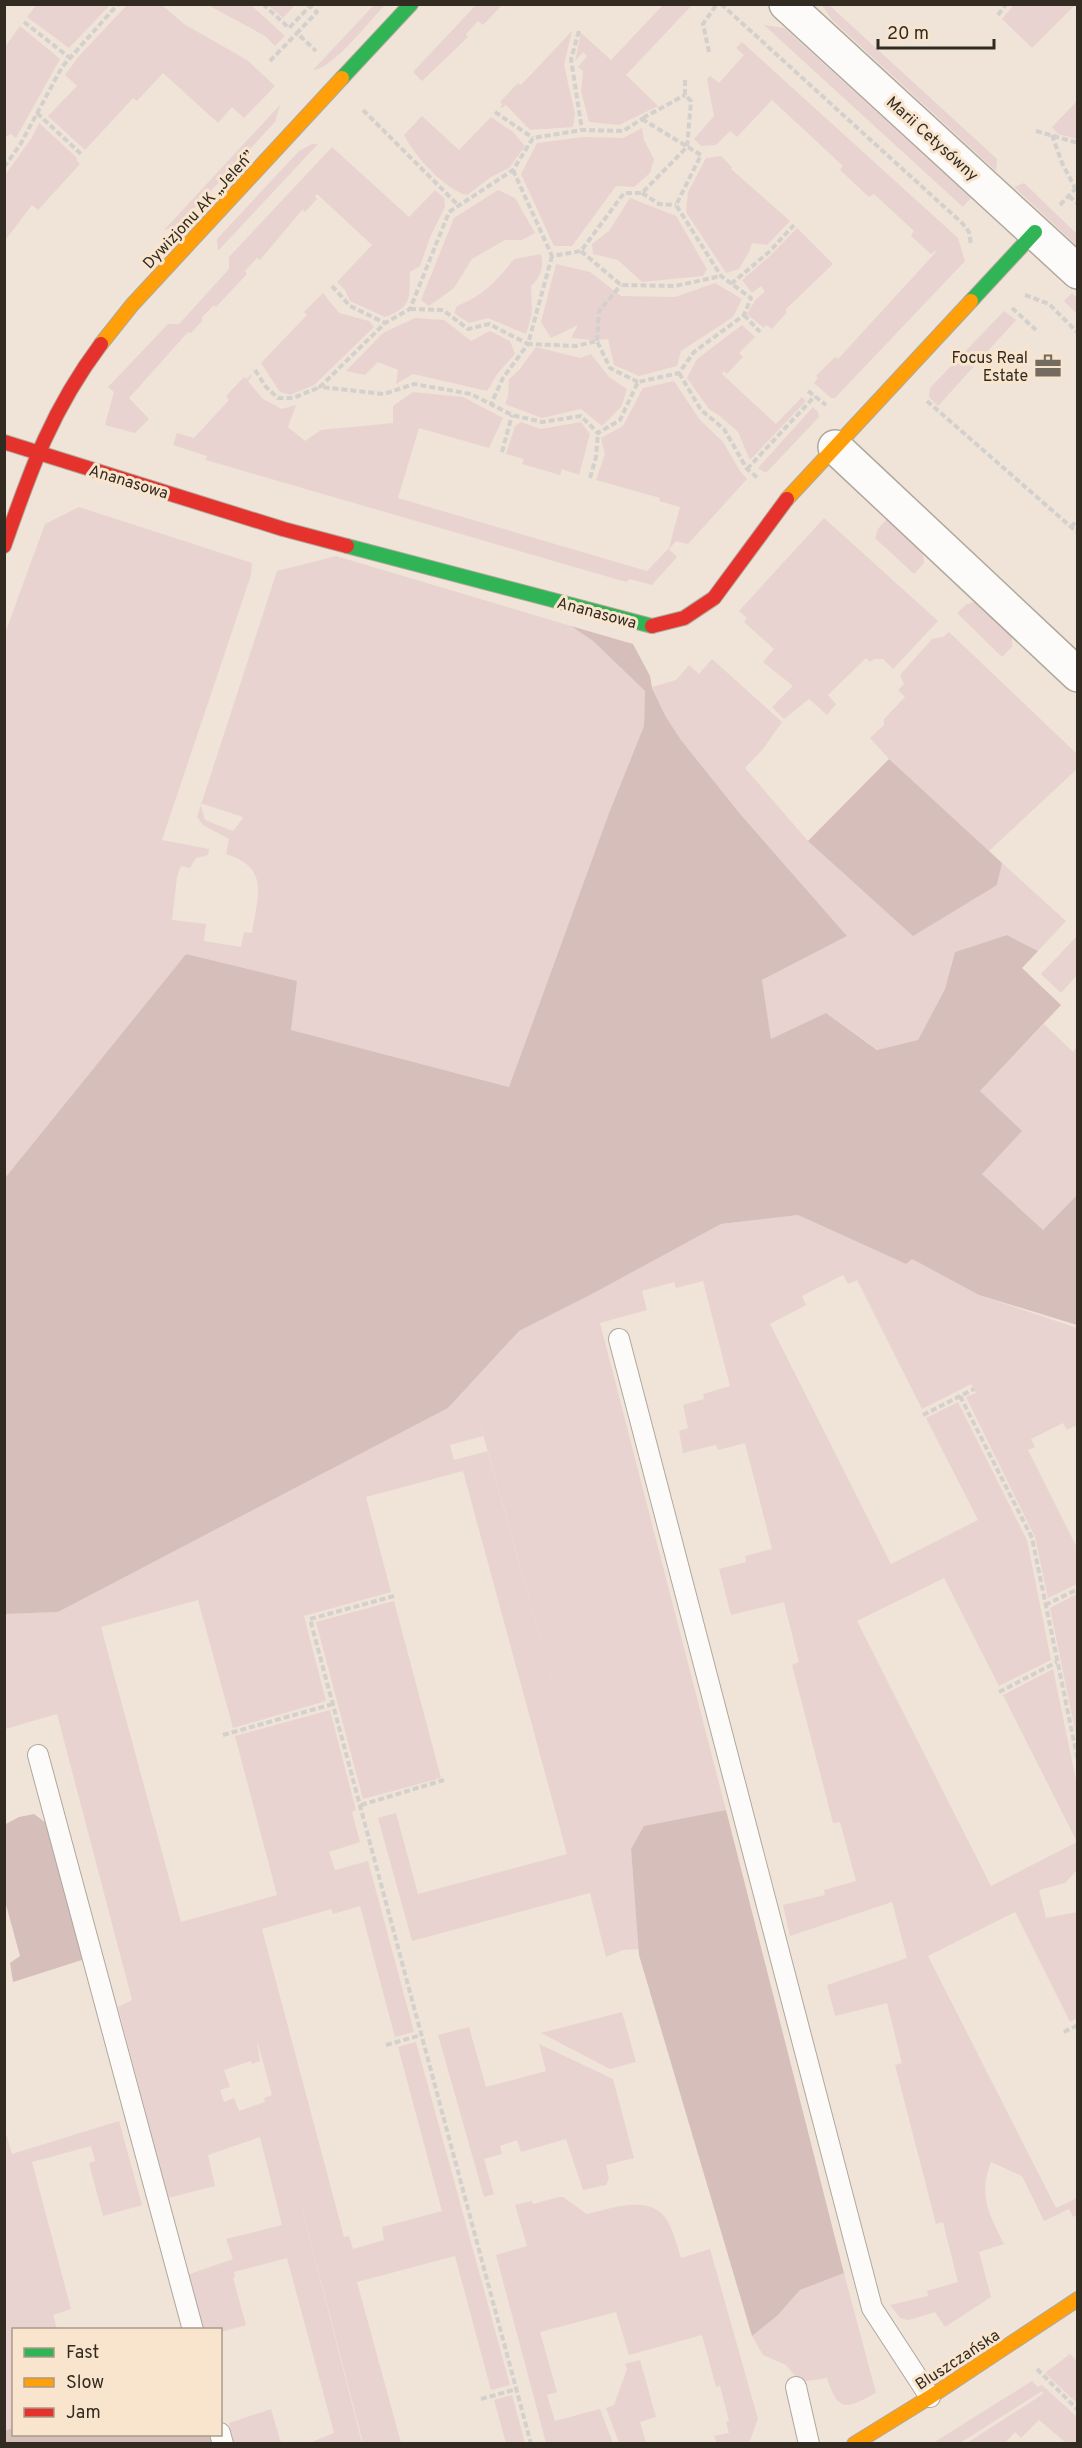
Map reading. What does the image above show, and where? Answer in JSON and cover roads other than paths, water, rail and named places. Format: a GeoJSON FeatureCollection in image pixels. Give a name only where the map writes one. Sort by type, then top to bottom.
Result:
{"type":"FeatureCollection","features":[{"type":"Feature","properties":{"kind":"street","name":"Dywizjonu AK „Jeleń”"},"geometry":{"type":"LineString","coordinates":[[4,546],[37,454],[70,389],[106,335],[411,4]]}},
{"type":"Feature","properties":{"kind":"street","name":"Marii Cetysówny"},"geometry":{"type":"LineString","coordinates":[[786,4],[1077,272]]}},
{"type":"Feature","properties":{"kind":"street","name":"Ananasowa"},"geometry":{"type":"LineString","coordinates":[[4,442],[284,529],[650,626],[675,623],[698,613],[714,598],[795,489],[1035,232]]}},
{"type":"Feature","properties":{"kind":"street"},"geometry":{"type":"LineString","coordinates":[[835,447],[1077,675]]}},
{"type":"Feature","properties":{"kind":"street","name":"Bluszczańska"},"geometry":{"type":"LineString","coordinates":[[854,2444],[1077,2300]]}},
{"type":"Feature","properties":{"kind":"lane"},"geometry":{"type":"LineString","coordinates":[[620,1339],[872,2308],[930,2397]]}},
{"type":"Feature","properties":{"kind":"lane"},"geometry":{"type":"LineString","coordinates":[[38,1755],[192,2328]]}},
{"type":"Feature","properties":{"kind":"lane"},"geometry":{"type":"LineString","coordinates":[[796,2387],[809,2444]]}},
{"type":"Feature","properties":{"kind":"place","name":"Focus Real Estate"},"geometry":{"type":"Point","coordinates":[1048,366]}}]}
